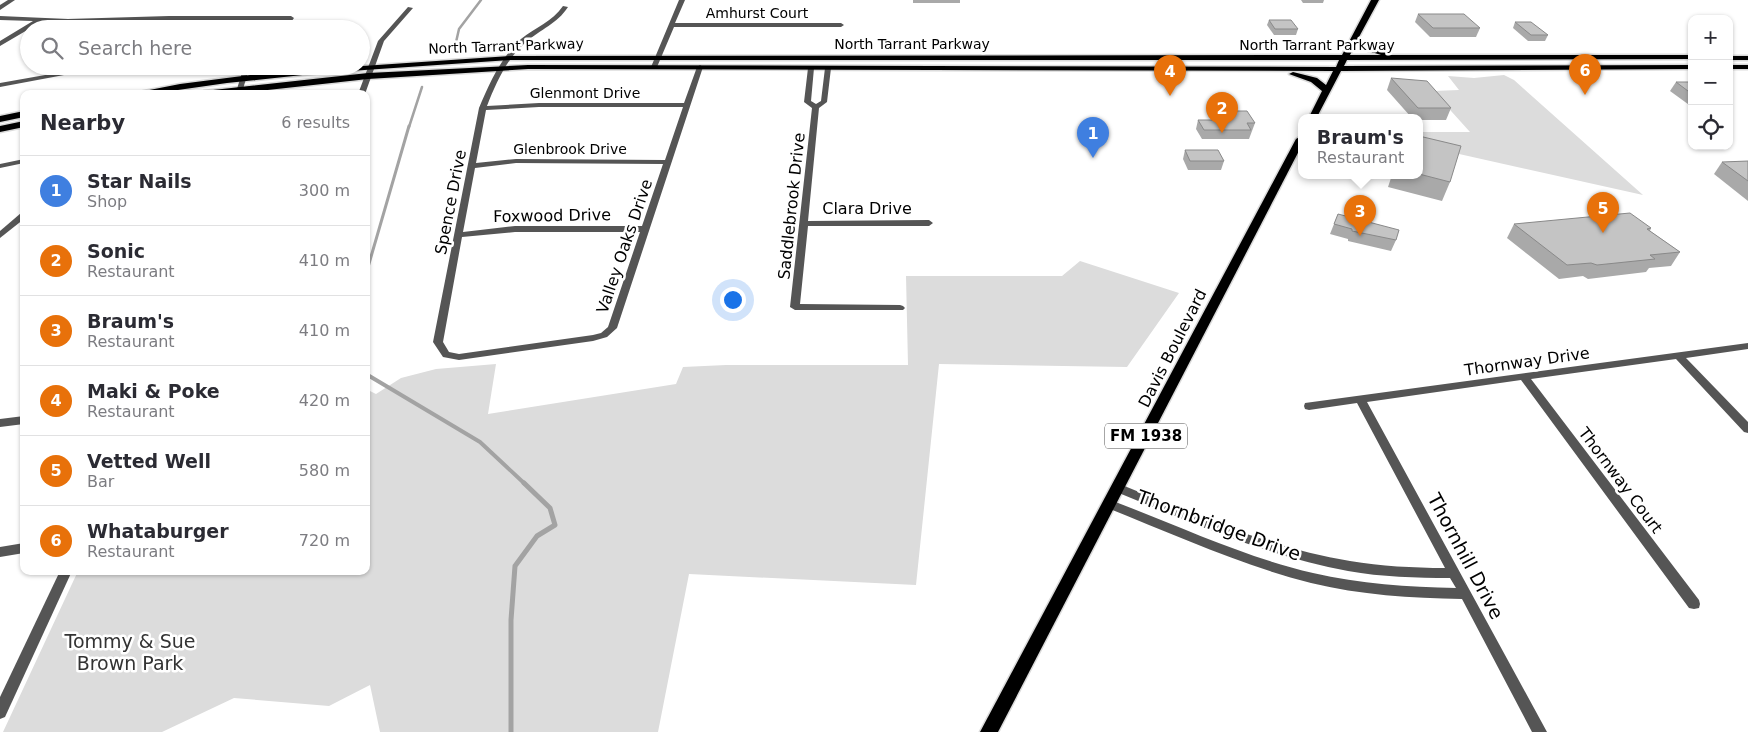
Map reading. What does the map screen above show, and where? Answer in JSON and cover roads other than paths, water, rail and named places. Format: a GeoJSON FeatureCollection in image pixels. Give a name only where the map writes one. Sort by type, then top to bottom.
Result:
{"type":"FeatureCollection","features":[{"type":"Feature","properties":{"kind":"main road"},"geometry":{"type":"LineString","coordinates":[[1315,114],[1375,0]]}},
{"type":"Feature","properties":{"kind":"main road"},"geometry":{"type":"LineString","coordinates":[[1355,37],[1362,46],[1379,53],[1412,58]]}},
{"type":"Feature","properties":{"kind":"main road","name":"North Tarrant Parkway"},"geometry":{"type":"LineString","coordinates":[[372,66],[510,58],[658,57],[1688,58]]}},
{"type":"Feature","properties":{"kind":"main road"},"geometry":{"type":"LineString","coordinates":[[700,67],[702,64],[717,61],[780,58]]}},
{"type":"Feature","properties":{"kind":"main road"},"geometry":{"type":"LineString","coordinates":[[976,58],[977,69]]}},
{"type":"Feature","properties":{"kind":"main road"},"geometry":{"type":"LineString","coordinates":[[1733,58],[1748,58]]}},
{"type":"Feature","properties":{"kind":"main road","name":"North Tarrant Parkway"},"geometry":{"type":"LineString","coordinates":[[233,90],[368,76],[503,68],[1338,69],[1688,67]]}},
{"type":"Feature","properties":{"kind":"main road"},"geometry":{"type":"LineString","coordinates":[[1733,67],[1748,67]]}},
{"type":"Feature","properties":{"kind":"main road"},"geometry":{"type":"LineString","coordinates":[[1256,69],[1300,75],[1314,80],[1327,91]]}},
{"type":"Feature","properties":{"kind":"main road","name":"North Tarrant Parkway"},"geometry":{"type":"LineString","coordinates":[[160,90],[275,75]]}},
{"type":"Feature","properties":{"kind":"main road"},"geometry":{"type":"LineString","coordinates":[[0,119],[20,115]]}},
{"type":"Feature","properties":{"kind":"main road"},"geometry":{"type":"LineString","coordinates":[[0,129],[20,125]]}},
{"type":"Feature","properties":{"kind":"main road","name":"Davis Boulevard"},"geometry":{"type":"LineString","coordinates":[[989,732],[1298,145]]}},
{"type":"Feature","properties":{"kind":"street"},"geometry":{"type":"LineString","coordinates":[[0,8],[12,0]]}},
{"type":"Feature","properties":{"kind":"street"},"geometry":{"type":"LineString","coordinates":[[654,67],[682,0]]}},
{"type":"Feature","properties":{"kind":"street","name":"Spence Drive"},"geometry":{"type":"LineString","coordinates":[[446,355],[438,342],[483,108],[503,68],[523,41],[553,22],[565,7]]}},
{"type":"Feature","properties":{"kind":"street"},"geometry":{"type":"LineString","coordinates":[[370,71],[381,41],[410,8]]}},
{"type":"Feature","properties":{"kind":"street"},"geometry":{"type":"LineString","coordinates":[[0,18],[39,20],[291,18],[290,20]]}},
{"type":"Feature","properties":{"kind":"street","name":"Amhurst Court"},"geometry":{"type":"LineString","coordinates":[[672,25],[841,26]]}},
{"type":"Feature","properties":{"kind":"street"},"geometry":{"type":"LineString","coordinates":[[0,44],[20,32]]}},
{"type":"Feature","properties":{"kind":"street","name":"Valley Oaks Drive"},"geometry":{"type":"LineString","coordinates":[[446,355],[459,357],[604,335],[612,328],[700,67]]}},
{"type":"Feature","properties":{"kind":"street"},"geometry":{"type":"LineString","coordinates":[[811,68],[808,102],[816,108]]}},
{"type":"Feature","properties":{"kind":"street","name":"Saddlebrook Drive"},"geometry":{"type":"LineString","coordinates":[[828,68],[824,102],[816,108],[796,307],[900,308]]}},
{"type":"Feature","properties":{"kind":"street"},"geometry":{"type":"LineString","coordinates":[[0,85],[47,75]]}},
{"type":"Feature","properties":{"kind":"street"},"geometry":{"type":"LineString","coordinates":[[240,89],[244,75]]}},
{"type":"Feature","properties":{"kind":"street"},"geometry":{"type":"LineString","coordinates":[[362,90],[368,76]]}},
{"type":"Feature","properties":{"kind":"street"},"geometry":{"type":"LineString","coordinates":[[808,91],[825,91]]}},
{"type":"Feature","properties":{"kind":"street","name":"Glenmont Drive"},"geometry":{"type":"LineString","coordinates":[[483,108],[532,105],[687,106]]}},
{"type":"Feature","properties":{"kind":"street","name":"Glenbrook Drive"},"geometry":{"type":"LineString","coordinates":[[472,166],[516,161],[668,162]]}},
{"type":"Feature","properties":{"kind":"street"},"geometry":{"type":"LineString","coordinates":[[0,166],[20,162]]}},
{"type":"Feature","properties":{"kind":"street"},"geometry":{"type":"LineString","coordinates":[[0,235],[20,218]]}},
{"type":"Feature","properties":{"kind":"street","name":"Clara Drive"},"geometry":{"type":"LineString","coordinates":[[804,224],[929,223]]}},
{"type":"Feature","properties":{"kind":"street","name":"Foxwood Drive"},"geometry":{"type":"LineString","coordinates":[[458,235],[515,228],[646,229]]}},
{"type":"Feature","properties":{"kind":"street","name":"Thornway Drive"},"geometry":{"type":"LineString","coordinates":[[1310,406],[1748,346]]}},
{"type":"Feature","properties":{"kind":"street"},"geometry":{"type":"LineString","coordinates":[[1678,355],[1748,429]]}},
{"type":"Feature","properties":{"kind":"street","name":"Thornway Court"},"geometry":{"type":"LineString","coordinates":[[1523,376],[1694,604]]}},
{"type":"Feature","properties":{"kind":"street","name":"Thornhill Drive"},"geometry":{"type":"LineString","coordinates":[[1360,399],[1540,732]]}},
{"type":"Feature","properties":{"kind":"street"},"geometry":{"type":"LineString","coordinates":[[0,423],[20,420]]}},
{"type":"Feature","properties":{"kind":"street","name":"Thornbridge Drive"},"geometry":{"type":"LineString","coordinates":[[1118,488],[1268,546],[1304,557],[1379,571],[1454,573]]}},
{"type":"Feature","properties":{"kind":"street","name":"Thornbridge Drive"},"geometry":{"type":"LineString","coordinates":[[1109,504],[1254,561],[1292,573],[1339,584],[1380,590],[1421,594],[1465,594]]}},
{"type":"Feature","properties":{"kind":"street"},"geometry":{"type":"LineString","coordinates":[[0,552],[20,549]]}},
{"type":"Feature","properties":{"kind":"street"},"geometry":{"type":"LineString","coordinates":[[1,709],[64,575]]}},
{"type":"Feature","properties":{"kind":"waterway"},"geometry":{"type":"LineString","coordinates":[[454,51],[459,29],[481,0]]}},
{"type":"Feature","properties":{"kind":"waterway"},"geometry":{"type":"LineString","coordinates":[[409,127],[422,87]]}},
{"type":"Feature","properties":{"kind":"waterway"},"geometry":{"type":"LineString","coordinates":[[370,260],[409,126]]}},
{"type":"Feature","properties":{"kind":"waterway"},"geometry":{"type":"LineString","coordinates":[[370,376],[480,442],[525,484]]}},
{"type":"Feature","properties":{"kind":"waterway"},"geometry":{"type":"LineString","coordinates":[[511,732],[511,620],[515,566],[537,536],[555,525],[550,508],[524,483]]}},
{"type":"Feature","properties":{"kind":"place","name":"Whataburger"},"geometry":{"type":"Point","coordinates":[1585,95]}},
{"type":"Feature","properties":{"kind":"place","name":"Maki & Poke"},"geometry":{"type":"Point","coordinates":[1170,96]}},
{"type":"Feature","properties":{"kind":"place","name":"Sonic"},"geometry":{"type":"Point","coordinates":[1222,133]}},
{"type":"Feature","properties":{"kind":"place","name":"Star Nails"},"geometry":{"type":"Point","coordinates":[1093,158]}},
{"type":"Feature","properties":{"kind":"place","name":"Vetted Well"},"geometry":{"type":"Point","coordinates":[1603,233]}},
{"type":"Feature","properties":{"kind":"place","name":"Braum's"},"geometry":{"type":"Point","coordinates":[1360,236]}},
{"type":"Feature","properties":{"kind":"park label","name":"Tommy & Sue Brown Park"},"geometry":{"type":"Point","coordinates":[130,652]}}]}
